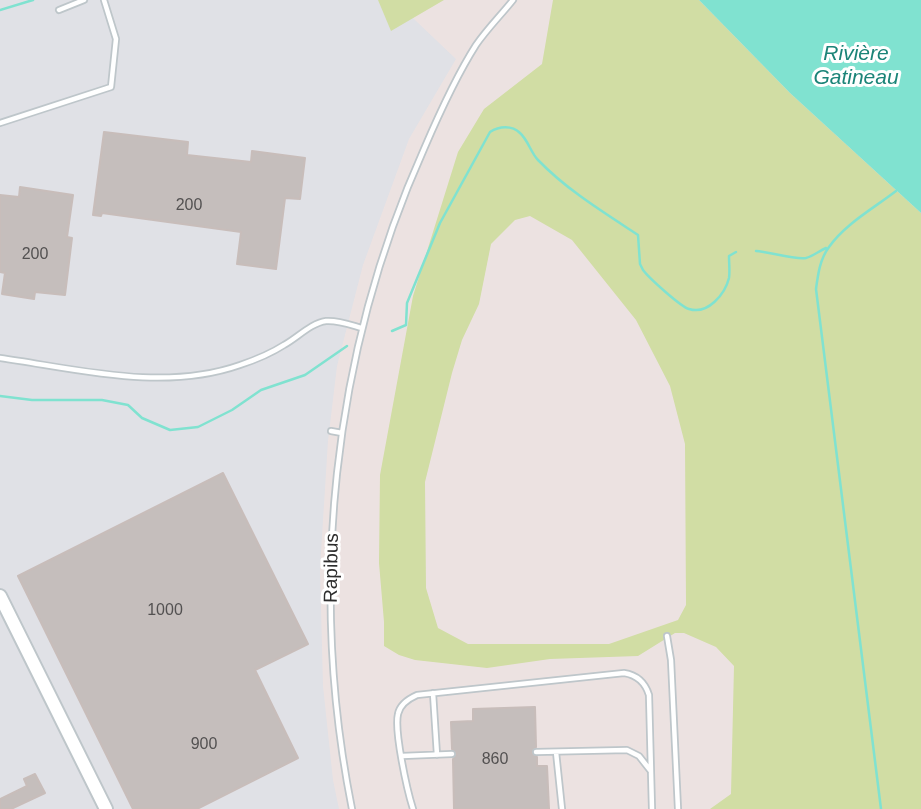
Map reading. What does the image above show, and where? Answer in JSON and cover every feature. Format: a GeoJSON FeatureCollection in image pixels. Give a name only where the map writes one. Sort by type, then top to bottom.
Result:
{"type":"FeatureCollection","features":[{"type":"Feature","properties":{"kind":"street"},"geometry":{"type":"LineString","coordinates":[[0,596],[106,809]]}},
{"type":"Feature","properties":{"kind":"lane"},"geometry":{"type":"LineString","coordinates":[[59,10],[84,0]]}},
{"type":"Feature","properties":{"kind":"lane"},"geometry":{"type":"LineString","coordinates":[[0,123],[111,88],[116,39],[104,0]]}},
{"type":"Feature","properties":{"kind":"lane","name":"Rapibus"},"geometry":{"type":"LineString","coordinates":[[352,809],[337,715],[331,626],[332,530],[342,433],[362,328],[400,206],[438,118],[476,46],[513,0]]}},
{"type":"Feature","properties":{"kind":"lane"},"geometry":{"type":"LineString","coordinates":[[0,358],[141,377],[186,377],[228,369],[257,359],[322,322],[335,321],[362,328]]}},
{"type":"Feature","properties":{"kind":"lane"},"geometry":{"type":"LineString","coordinates":[[331,431],[342,433]]}},
{"type":"Feature","properties":{"kind":"lane"},"geometry":{"type":"LineString","coordinates":[[667,636],[671,660],[678,809]]}},
{"type":"Feature","properties":{"kind":"lane"},"geometry":{"type":"LineString","coordinates":[[412,809],[398,722],[401,708],[410,698],[433,693],[614,674],[631,674],[643,682],[649,695],[652,809]]}},
{"type":"Feature","properties":{"kind":"lane"},"geometry":{"type":"LineString","coordinates":[[433,693],[437,755]]}},
{"type":"Feature","properties":{"kind":"lane"},"geometry":{"type":"LineString","coordinates":[[536,752],[627,750],[639,756],[651,772]]}},
{"type":"Feature","properties":{"kind":"lane"},"geometry":{"type":"LineString","coordinates":[[556,752],[562,809]]}},
{"type":"Feature","properties":{"kind":"lane"},"geometry":{"type":"LineString","coordinates":[[402,756],[452,754]]}},
{"type":"Feature","properties":{"kind":"shaded area"},"geometry":{"type":"Polygon","coordinates":[[[0,0],[394,0],[456,59],[409,139],[363,265],[337,366],[328,441],[320,568],[323,686],[333,780],[339,809],[0,809],[0,0]]]}},
{"type":"Feature","properties":{"kind":"shaded area"},"geometry":{"type":"Polygon","coordinates":[[[378,0],[444,0],[391,31],[378,0]]]}},
{"type":"Feature","properties":{"kind":"shaded area"},"geometry":{"type":"Polygon","coordinates":[[[553,0],[699,0],[790,93],[921,213],[921,809],[710,809],[731,794],[734,666],[716,647],[684,633],[675,633],[638,656],[550,659],[487,668],[415,660],[384,646],[379,563],[380,475],[413,296],[458,152],[484,109],[542,64],[553,0]],[[530,216],[515,220],[491,244],[479,304],[462,340],[452,373],[425,482],[426,588],[438,628],[468,644],[609,644],[678,620],[686,605],[685,444],[670,386],[636,320],[572,240],[530,216]]]}},
{"type":"Feature","properties":{"kind":"water","name":"Rivière Gatineau"},"geometry":{"type":"Polygon","coordinates":[[[699,0],[921,0],[921,213],[790,93],[699,0]]]}},
{"type":"Feature","properties":{"kind":"building"},"geometry":{"type":"Polygon","coordinates":[[[104,132],[188,142],[187,155],[251,162],[252,151],[305,158],[300,199],[285,198],[276,269],[237,264],[241,232],[102,213],[101,216],[93,215],[104,132]]]}},
{"type":"Feature","properties":{"kind":"building"},"geometry":{"type":"Polygon","coordinates":[[[20,187],[73,195],[67,237],[72,238],[65,295],[35,292],[34,299],[2,294],[5,273],[0,272],[0,195],[19,197],[20,187]]]}},
{"type":"Feature","properties":{"kind":"building"},"geometry":{"type":"Polygon","coordinates":[[[223,473],[308,644],[255,670],[298,758],[197,809],[133,809],[18,576],[223,473]]]}},
{"type":"Feature","properties":{"kind":"building"},"geometry":{"type":"Polygon","coordinates":[[[535,707],[536,747],[531,753],[537,757],[537,766],[547,766],[549,809],[454,809],[453,759],[457,754],[452,749],[451,722],[473,721],[473,709],[535,707]]]}},
{"type":"Feature","properties":{"kind":"building"},"geometry":{"type":"Polygon","coordinates":[[[35,774],[45,793],[11,809],[0,809],[0,799],[27,786],[24,779],[35,774]]]}},
{"type":"Feature","properties":{"kind":"waterway"},"geometry":{"type":"LineString","coordinates":[[0,10],[33,0]]}},
{"type":"Feature","properties":{"kind":"waterway"},"geometry":{"type":"LineString","coordinates":[[392,331],[406,325],[407,303],[440,223],[490,132],[497,128],[517,130],[538,160],[561,181],[638,235],[640,264],[643,270],[685,307],[703,309],[715,302],[729,278],[729,256],[736,252]]}},
{"type":"Feature","properties":{"kind":"waterway"},"geometry":{"type":"LineString","coordinates":[[881,809],[816,289],[821,262],[836,239],[851,224],[896,191]]}},
{"type":"Feature","properties":{"kind":"waterway"},"geometry":{"type":"LineString","coordinates":[[756,251],[802,258],[826,248]]}},
{"type":"Feature","properties":{"kind":"waterway"},"geometry":{"type":"LineString","coordinates":[[0,396],[32,400],[102,400],[128,405],[142,418],[170,430],[198,427],[232,410],[261,390],[305,375],[347,346]]}}]}
